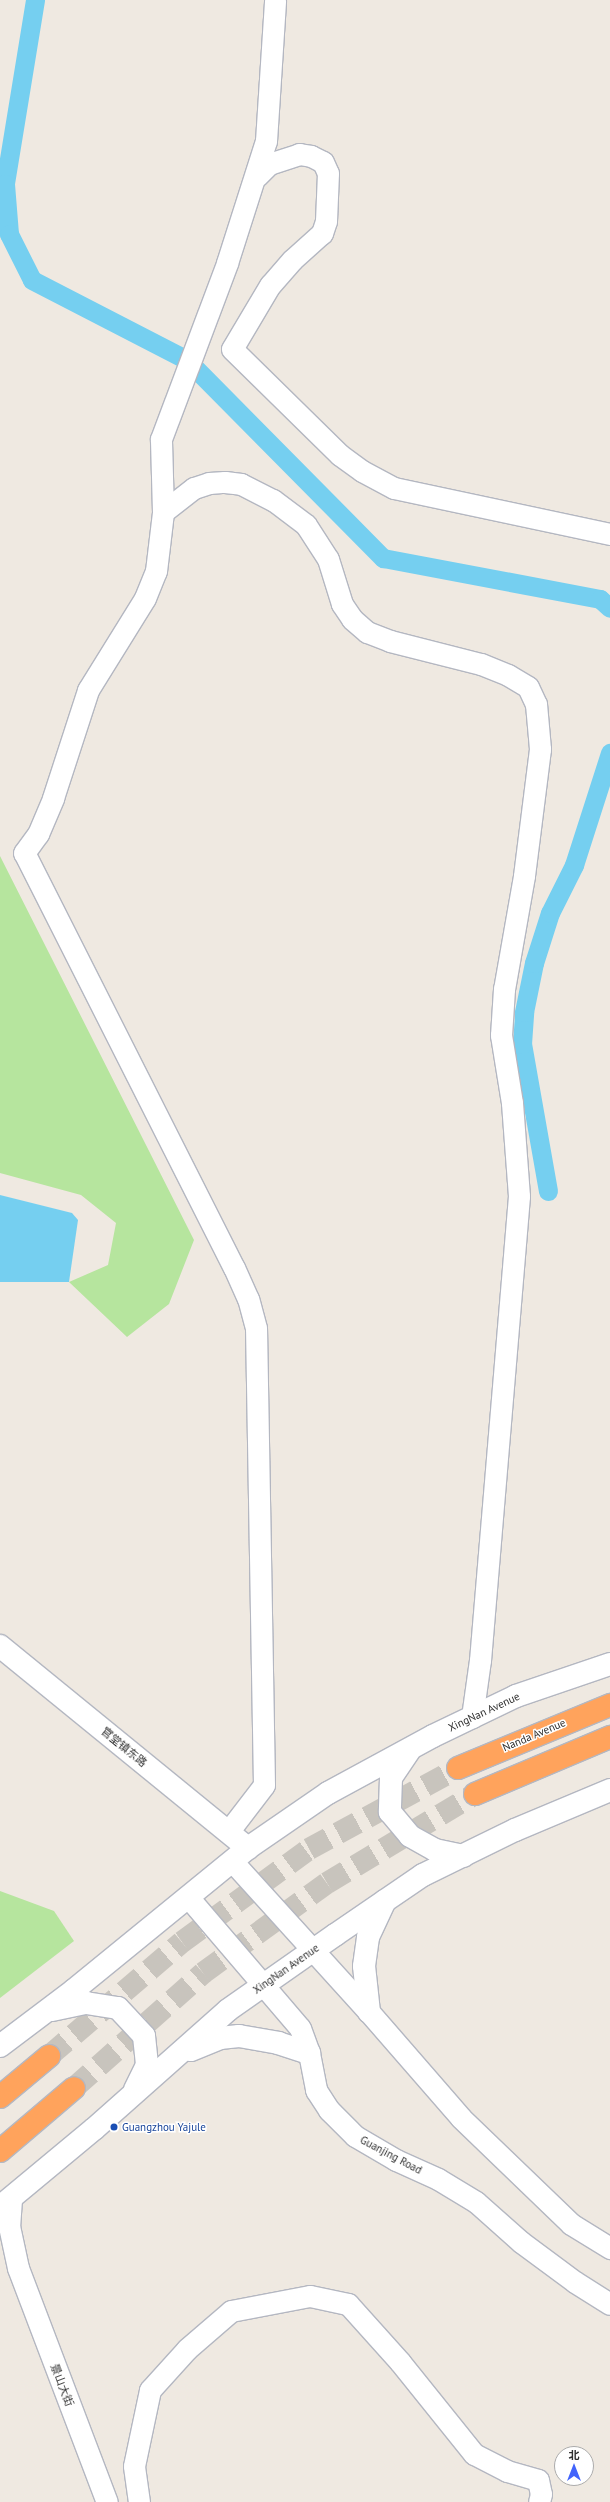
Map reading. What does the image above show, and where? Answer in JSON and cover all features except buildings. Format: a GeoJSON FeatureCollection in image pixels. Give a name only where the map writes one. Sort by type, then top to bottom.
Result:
{"type":"FeatureCollection","features":[{"type":"Feature","properties":{"kind":"highway","name":"Nanda Avenue"},"geometry":{"type":"LineString","coordinates":[[458,1768],[610,1705]]}},
{"type":"Feature","properties":{"kind":"highway"},"geometry":{"type":"LineString","coordinates":[[474,1794],[610,1737]]}},
{"type":"Feature","properties":{"kind":"highway"},"geometry":{"type":"LineString","coordinates":[[0,2097],[49,2056]]}},
{"type":"Feature","properties":{"kind":"highway"},"geometry":{"type":"LineString","coordinates":[[0,2152],[74,2088]]}},
{"type":"Feature","properties":{"kind":"main road","name":"官堂镇东路"},"geometry":{"type":"LineString","coordinates":[[0,1646],[228,1832],[240,1855]]}},
{"type":"Feature","properties":{"kind":"main road","name":"XingNan Avenue"},"geometry":{"type":"LineString","coordinates":[[0,2046],[46,2012],[240,1855],[328,1793],[411,1748],[516,1696],[610,1664]]}},
{"type":"Feature","properties":{"kind":"main road"},"geometry":{"type":"LineString","coordinates":[[411,1748],[391,1778],[390,1812],[410,1836],[434,1850],[463,1856]]}},
{"type":"Feature","properties":{"kind":"main road","name":"XingNan Avenue"},"geometry":{"type":"LineString","coordinates":[[6,2203],[133,2095],[228,2010],[313,1950],[423,1875],[522,1827],[610,1790]]}},
{"type":"Feature","properties":{"kind":"main road"},"geometry":{"type":"LineString","coordinates":[[369,2012],[364,1966],[368,1937],[385,1901]]}},
{"type":"Feature","properties":{"kind":"main road"},"geometry":{"type":"LineString","coordinates":[[46,2012],[86,2003],[118,2008],[144,2036],[147,2065],[133,2095]]}},
{"type":"Feature","properties":{"kind":"main road"},"geometry":{"type":"LineString","coordinates":[[177,2055],[220,2038],[239,2036],[278,2043],[309,2053]]}},
{"type":"Feature","properties":{"kind":"street"},"geometry":{"type":"LineString","coordinates":[[228,1832],[264,1785],[256,1328],[248,1298],[234,1268],[24,853],[38,834],[53,798],[88,690],[145,598],[156,571],[163,512],[161,439],[203,328],[257,176],[266,141],[275,0]]}},
{"type":"Feature","properties":{"kind":"street"},"geometry":{"type":"LineString","coordinates":[[257,176],[269,164],[299,154],[311,156],[323,162],[328,173],[326,221],[322,233],[292,260],[270,285],[232,349],[340,456],[362,472],[394,488],[610,534]]}},
{"type":"Feature","properties":{"kind":"street"},"geometry":{"type":"LineString","coordinates":[[163,512],[194,488],[209,483],[225,482],[241,484],[273,500],[306,525],[328,559],[342,604],[352,619],[367,632],[390,641],[481,664],[508,675],[528,688],[536,704],[540,749],[524,876],[504,989],[501,1036],[512,1103],[519,1196],[480,1660],[472,1717]]}},
{"type":"Feature","properties":{"kind":"street"},"geometry":{"type":"LineString","coordinates":[[240,1855],[313,1950],[471,2128],[572,2224],[610,2248]]}},
{"type":"Feature","properties":{"kind":"street","name":"Guanjing Road"},"geometry":{"type":"LineString","coordinates":[[188,1896],[300,2028],[309,2053],[316,2090],[329,2110],[355,2136],[396,2160],[438,2178],[476,2202],[521,2242],[575,2282],[610,2304]]}},
{"type":"Feature","properties":{"kind":"street","name":"景山大街"},"geometry":{"type":"LineString","coordinates":[[6,2203],[9,2226],[18,2268],[107,2502]]}},
{"type":"Feature","properties":{"kind":"street"},"geometry":{"type":"LineString","coordinates":[[0,2254],[18,2268]]}},
{"type":"Feature","properties":{"kind":"street"},"geometry":{"type":"LineString","coordinates":[[140,2502],[134,2466],[150,2390],[187,2349],[231,2311],[310,2296],[348,2304],[400,2362],[474,2454],[507,2471],[538,2480],[541,2494],[539,2502]]}},
{"type":"Feature","properties":{"kind":"green space"},"geometry":{"type":"Polygon","coordinates":[[[0,856],[194,1240],[169,1304],[127,1337],[69,1282],[108,1265],[116,1223],[81,1195],[0,1173],[0,856]]]}},
{"type":"Feature","properties":{"kind":"green space"},"geometry":{"type":"Polygon","coordinates":[[[0,1891],[54,1911],[74,1941],[0,1998],[0,1891]]]}},
{"type":"Feature","properties":{"kind":"water"},"geometry":{"type":"Polygon","coordinates":[[[0,1195],[72,1213],[78,1220],[69,1282],[0,1282],[0,1195]]]}},
{"type":"Feature","properties":{"kind":"waterway"},"geometry":{"type":"LineString","coordinates":[[35,0],[5,184],[9,234],[32,280],[187,360],[383,558],[600,599],[610,608]]}},
{"type":"Feature","properties":{"kind":"waterway"},"geometry":{"type":"LineString","coordinates":[[548,1191],[522,1044],[524,1012],[534,963],[550,913],[574,865],[610,753]]}},
{"type":"Feature","properties":{"kind":"tunnel"},"geometry":{"type":"LineString","coordinates":[[49,2056],[182,1942],[309,1849],[458,1768]]}},
{"type":"Feature","properties":{"kind":"tunnel"},"geometry":{"type":"LineString","coordinates":[[74,2088],[203,1973],[327,1883],[475,1794]]}},
{"type":"Feature","properties":{"kind":"place","name":"Guangzhou Yajule"},"geometry":{"type":"Point","coordinates":[114,2127]}}]}
